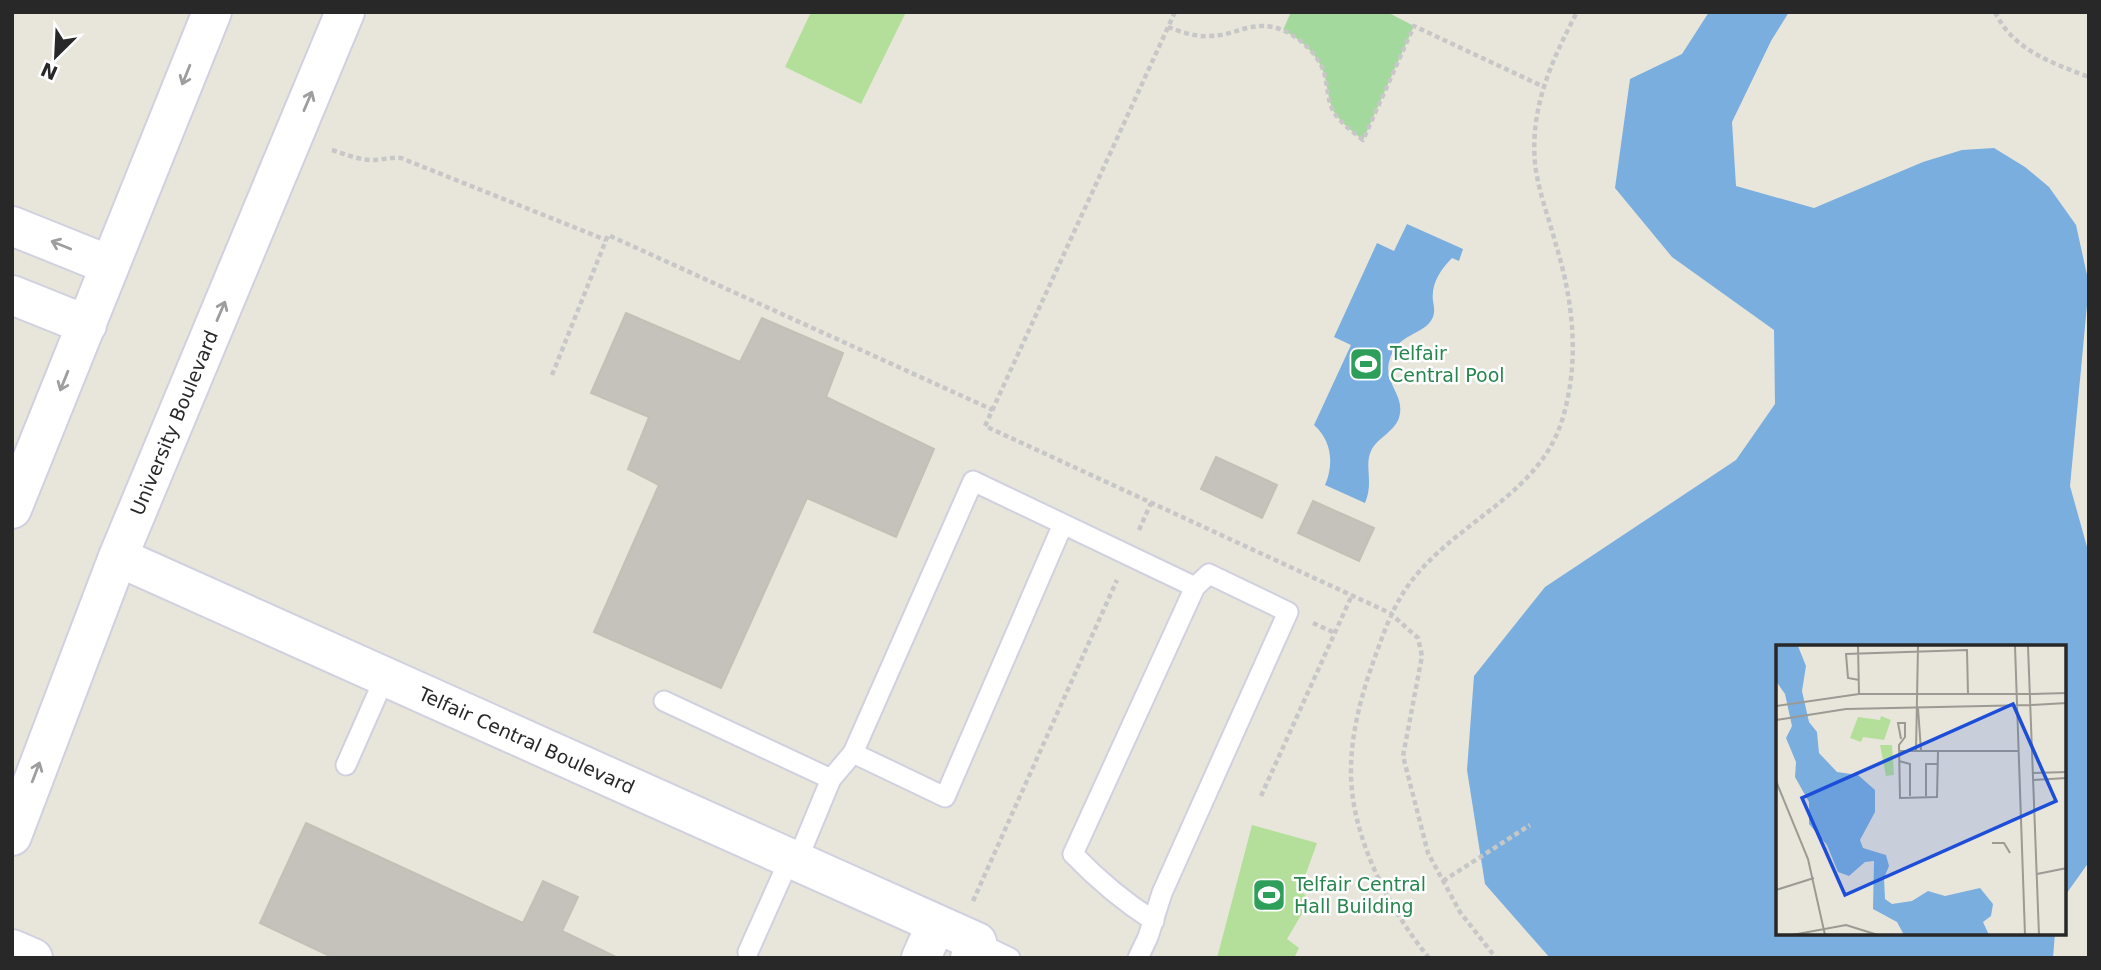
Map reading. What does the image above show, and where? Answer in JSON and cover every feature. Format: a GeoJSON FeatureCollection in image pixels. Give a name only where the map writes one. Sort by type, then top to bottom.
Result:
{"type":"FeatureCollection","features":[{"type":"Feature","properties":{"kind":"main road"},"geometry":{"type":"LineString","coordinates":[[12,509],[212,12]]}},
{"type":"Feature","properties":{"kind":"main road","name":"University Boulevard"},"geometry":{"type":"LineString","coordinates":[[12,836],[118,557],[345,12]]}},
{"type":"Feature","properties":{"kind":"main road"},"geometry":{"type":"LineString","coordinates":[[12,226],[109,265]]}},
{"type":"Feature","properties":{"kind":"main road"},"geometry":{"type":"LineString","coordinates":[[12,295],[87,325]]}},
{"type":"Feature","properties":{"kind":"main road","name":"Telfair Central Boulevard"},"geometry":{"type":"LineString","coordinates":[[118,557],[794,859],[970,943]]}},
{"type":"Feature","properties":{"kind":"main road"},"geometry":{"type":"LineString","coordinates":[[921,958],[970,943]]}},
{"type":"Feature","properties":{"kind":"main road"},"geometry":{"type":"LineString","coordinates":[[12,948],[33,958]]}},
{"type":"Feature","properties":{"kind":"lane"},"geometry":{"type":"LineString","coordinates":[[748,952],[831,779],[853,753],[973,481],[1195,587]]}},
{"type":"Feature","properties":{"kind":"lane"},"geometry":{"type":"LineString","coordinates":[[853,753],[945,797],[1063,524]]}},
{"type":"Feature","properties":{"kind":"lane"},"geometry":{"type":"LineString","coordinates":[[1138,958],[1154,920],[1162,893],[1288,612],[1209,574],[1195,587],[1073,854],[1094,876],[1154,920]]}},
{"type":"Feature","properties":{"kind":"lane"},"geometry":{"type":"LineString","coordinates":[[346,765],[385,677]]}},
{"type":"Feature","properties":{"kind":"lane"},"geometry":{"type":"LineString","coordinates":[[664,701],[831,779]]}},
{"type":"Feature","properties":{"kind":"path"},"geometry":{"type":"LineString","coordinates":[[985,426],[1175,12]]}},
{"type":"Feature","properties":{"kind":"path"},"geometry":{"type":"LineString","coordinates":[[1429,958],[1397,913],[1373,866],[1359,824],[1351,772],[1354,734],[1368,676],[1390,613],[1418,573],[1459,533],[1522,484],[1549,453],[1563,417],[1570,381],[1573,331],[1567,282],[1544,205],[1535,163],[1535,129],[1542,86],[1577,12]]}},
{"type":"Feature","properties":{"kind":"path"},"geometry":{"type":"LineString","coordinates":[[1995,12],[1999,21],[2033,55],[2089,76]]}},
{"type":"Feature","properties":{"kind":"path"},"geometry":{"type":"LineString","coordinates":[[1168,27],[1188,34],[1211,37],[1252,26],[1272,27],[1294,37],[1316,57],[1324,73],[1334,112],[1363,140],[1414,26],[1542,86]]}},
{"type":"Feature","properties":{"kind":"path"},"geometry":{"type":"LineString","coordinates":[[332,150],[358,159],[374,160],[387,156],[401,158],[607,240]]}},
{"type":"Feature","properties":{"kind":"path"},"geometry":{"type":"LineString","coordinates":[[552,375],[608,235],[993,410]]}},
{"type":"Feature","properties":{"kind":"path"},"geometry":{"type":"LineString","coordinates":[[970,943],[1128,555],[1152,503]]}},
{"type":"Feature","properties":{"kind":"path"},"geometry":{"type":"LineString","coordinates":[[1261,796],[1352,595]]}},
{"type":"Feature","properties":{"kind":"path"},"geometry":{"type":"LineString","coordinates":[[1443,881],[1530,825]]}},
{"type":"Feature","properties":{"kind":"green space"},"geometry":{"type":"Polygon","coordinates":[[[811,12],[906,12],[861,104],[785,67],[811,12]]]}},
{"type":"Feature","properties":{"kind":"green space"},"geometry":{"type":"Polygon","coordinates":[[[1291,12],[1387,12],[1414,26],[1363,140],[1334,112],[1324,74],[1313,54],[1283,30],[1291,12]]]}},
{"type":"Feature","properties":{"kind":"green space","name":"Telfair Central Hall Building"},"geometry":{"type":"Polygon","coordinates":[[[1252,825],[1317,843],[1300,890],[1310,900],[1287,939],[1299,948],[1294,958],[1217,958],[1252,825]]]}},
{"type":"Feature","properties":{"kind":"water"},"geometry":{"type":"Polygon","coordinates":[[[1709,12],[1789,12],[1771,41],[1732,122],[1736,186],[1814,208],[1923,162],[1962,150],[1994,148],[2025,167],[2049,187],[2076,225],[2089,284],[2070,486],[2089,554],[2089,862],[2066,894],[2066,645],[1776,645],[1776,935],[2055,935],[2053,958],[1550,958],[1485,884],[1467,770],[1474,676],[1545,587],[1736,460],[1775,404],[1774,330],[1672,257],[1615,188],[1630,79],[1682,54],[1709,12]]]}},
{"type":"Feature","properties":{"kind":"water","name":"Telfair Central Pool"},"geometry":{"type":"Polygon","coordinates":[[[1407,224],[1463,249],[1459,261],[1452,258],[1437,278],[1433,289],[1434,315],[1429,323],[1404,339],[1393,352],[1389,362],[1389,376],[1399,400],[1400,413],[1396,424],[1371,451],[1368,463],[1369,488],[1365,503],[1325,485],[1330,469],[1330,453],[1325,438],[1314,425],[1351,345],[1334,337],[1377,243],[1394,251],[1407,224]]]}},
{"type":"Feature","properties":{"kind":"building"},"geometry":{"type":"Polygon","coordinates":[[[626,313],[740,362],[762,318],[843,353],[826,397],[934,449],[896,537],[807,498],[721,688],[594,632],[659,485],[628,469],[649,417],[591,393],[626,313]]]}},
{"type":"Feature","properties":{"kind":"building"},"geometry":{"type":"Polygon","coordinates":[[[1216,457],[1277,485],[1262,518],[1201,489],[1216,457]]]}},
{"type":"Feature","properties":{"kind":"building"},"geometry":{"type":"Polygon","coordinates":[[[1313,501],[1374,528],[1359,561],[1298,533],[1313,501]]]}},
{"type":"Feature","properties":{"kind":"building"},"geometry":{"type":"Polygon","coordinates":[[[306,823],[523,923],[543,881],[578,897],[562,931],[618,958],[334,958],[260,923],[306,823]]]}},
{"type":"Feature","properties":{"kind":"place","name":"Telfair Central Pool"},"geometry":{"type":"Point","coordinates":[1366,364]}},
{"type":"Feature","properties":{"kind":"place","name":"Telfair Central Hall Building"},"geometry":{"type":"Point","coordinates":[1269,895]}}]}
